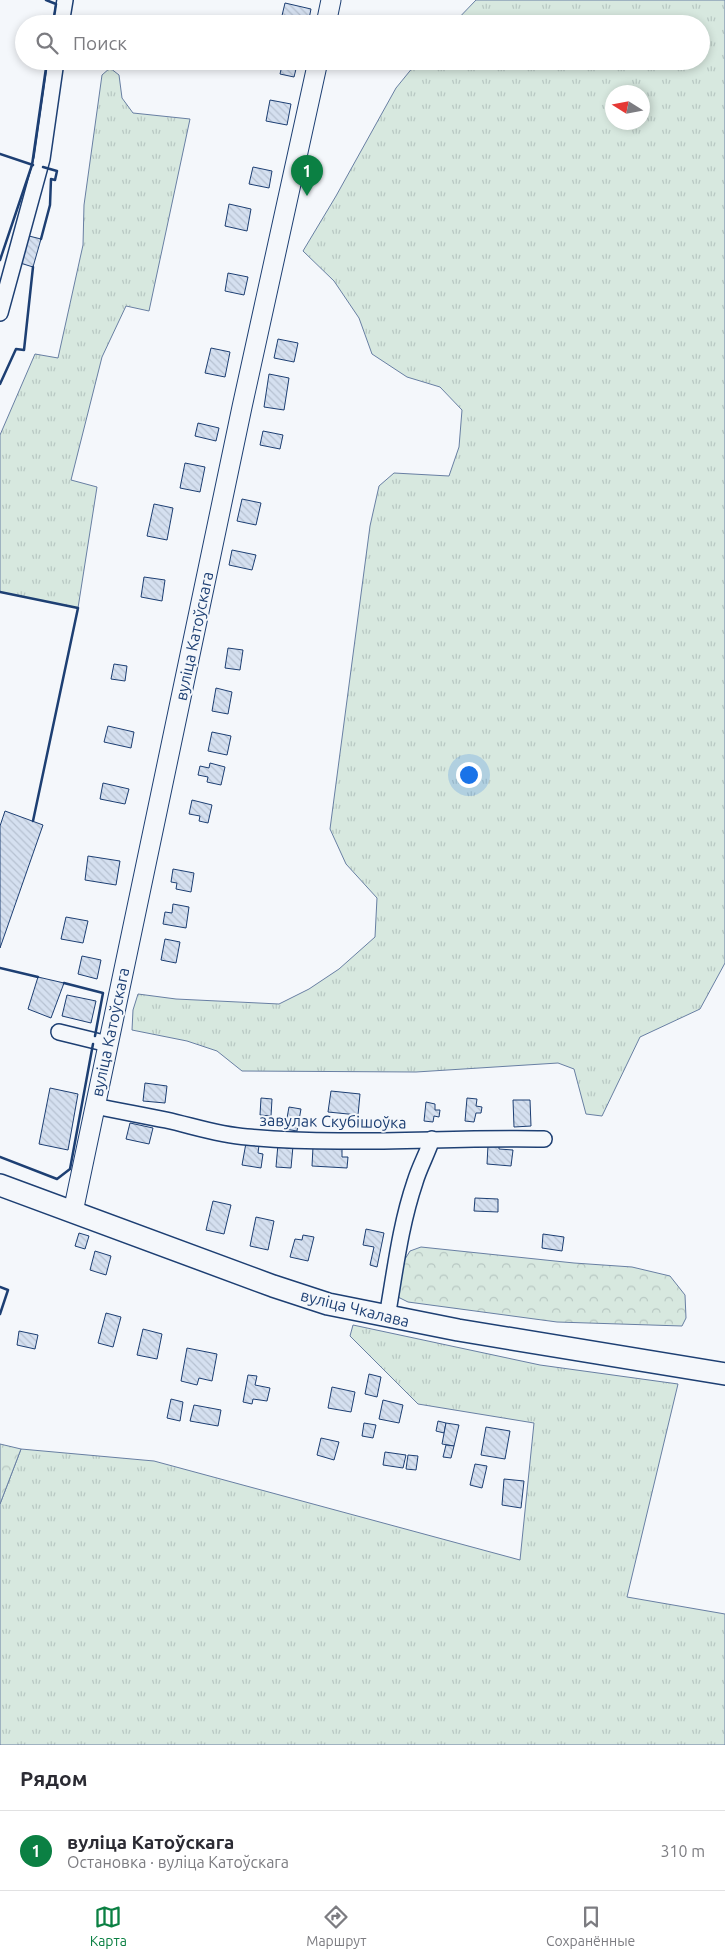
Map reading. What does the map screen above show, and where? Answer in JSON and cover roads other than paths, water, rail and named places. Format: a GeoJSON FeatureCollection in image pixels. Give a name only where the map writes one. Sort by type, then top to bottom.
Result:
{"type":"FeatureCollection","features":[{"type":"Feature","properties":{"kind":"highway","name":"вуліца Чкалава"},"geometry":{"type":"LineString","coordinates":[[0,1185],[328,1304],[387,1317],[725,1374]]}},
{"type":"Feature","properties":{"kind":"main road"},"geometry":{"type":"LineString","coordinates":[[328,15],[331,0]]}},
{"type":"Feature","properties":{"kind":"main road","name":"вуліца Катоўскага"},"geometry":{"type":"LineString","coordinates":[[72,1212],[242,406],[316,70]]}},
{"type":"Feature","properties":{"kind":"street"},"geometry":{"type":"LineString","coordinates":[[62,15],[65,0]]}},
{"type":"Feature","properties":{"kind":"street"},"geometry":{"type":"LineString","coordinates":[[0,313],[42,159],[55,70]]}},
{"type":"Feature","properties":{"kind":"street"},"geometry":{"type":"LineString","coordinates":[[59,1032],[108,1044]]}},
{"type":"Feature","properties":{"kind":"street","name":"завулак Скубішоўка"},"geometry":{"type":"LineString","coordinates":[[95,1106],[212,1132],[245,1137],[301,1141],[544,1139]]}},
{"type":"Feature","properties":{"kind":"street"},"geometry":{"type":"LineString","coordinates":[[387,1317],[396,1256],[407,1209],[415,1180],[432,1140]]}},
{"type":"Feature","properties":{"kind":"place","name":"вуліца Катоўскага"},"geometry":{"type":"Point","coordinates":[307,196]}}]}
